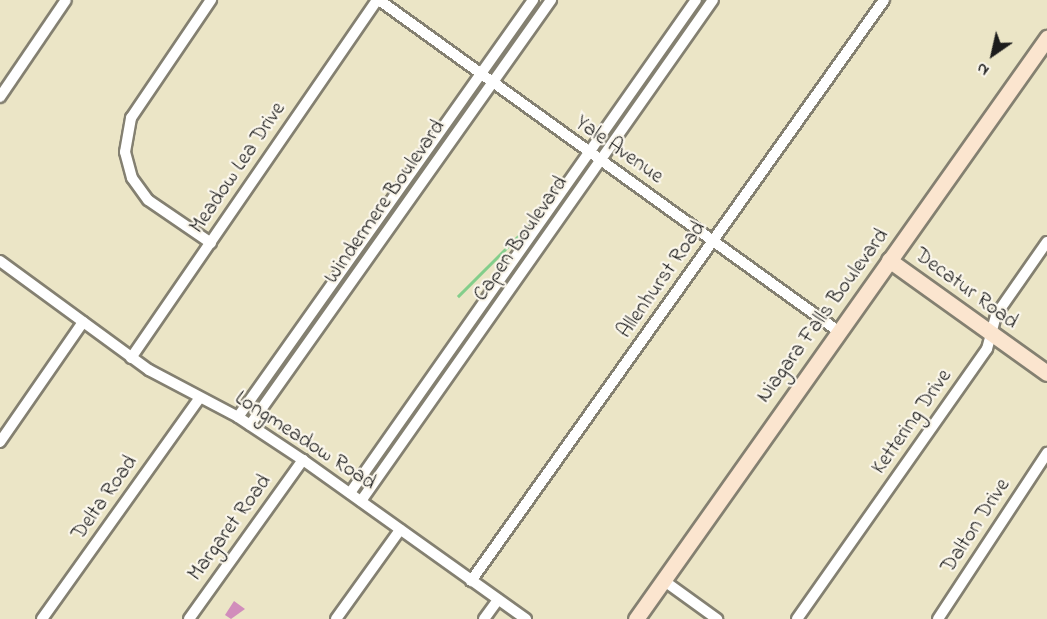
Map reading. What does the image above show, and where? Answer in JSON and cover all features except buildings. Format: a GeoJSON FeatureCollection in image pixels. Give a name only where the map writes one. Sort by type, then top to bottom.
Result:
{"type":"FeatureCollection","features":[{"type":"Feature","properties":{"kind":"main road","name":"Niagara Falls Boulevard"},"geometry":{"type":"LineString","coordinates":[[636,619],[1047,38]]}},
{"type":"Feature","properties":{"kind":"main road","name":"Decatur Road"},"geometry":{"type":"LineString","coordinates":[[889,260],[1047,373]]}},
{"type":"Feature","properties":{"kind":"street"},"geometry":{"type":"LineString","coordinates":[[0,97],[66,0]]}},
{"type":"Feature","properties":{"kind":"street"},"geometry":{"type":"LineString","coordinates":[[211,0],[131,118],[125,146],[138,189],[211,243]]}},
{"type":"Feature","properties":{"kind":"street","name":"Meadow Lea Drive"},"geometry":{"type":"LineString","coordinates":[[131,358],[378,0]]}},
{"type":"Feature","properties":{"kind":"street","name":"Yale Avenue"},"geometry":{"type":"LineString","coordinates":[[378,0],[838,331]]}},
{"type":"Feature","properties":{"kind":"street","name":"Windermere Boulevard"},"geometry":{"type":"LineString","coordinates":[[238,417],[533,0]]}},
{"type":"Feature","properties":{"kind":"street","name":"Windermere Boulevard"},"geometry":{"type":"LineString","coordinates":[[250,425],[551,0]]}},
{"type":"Feature","properties":{"kind":"street","name":"Capen Boulevard"},"geometry":{"type":"LineString","coordinates":[[350,493],[696,0]]}},
{"type":"Feature","properties":{"kind":"street","name":"Capen Boulevard"},"geometry":{"type":"LineString","coordinates":[[361,501],[713,0]]}},
{"type":"Feature","properties":{"kind":"street","name":"Allenhurst Road"},"geometry":{"type":"LineString","coordinates":[[471,581],[884,0]]}},
{"type":"Feature","properties":{"kind":"street","name":"Kettering Drive"},"geometry":{"type":"LineString","coordinates":[[797,619],[987,349],[989,332],[1047,242]]}},
{"type":"Feature","properties":{"kind":"street","name":"Longmeadow Road"},"geometry":{"type":"LineString","coordinates":[[0,261],[131,358],[199,399],[238,417],[303,460],[526,619]]}},
{"type":"Feature","properties":{"kind":"street"},"geometry":{"type":"LineString","coordinates":[[0,442],[83,322]]}},
{"type":"Feature","properties":{"kind":"street","name":"Delta Road"},"geometry":{"type":"LineString","coordinates":[[42,619],[199,399]]}},
{"type":"Feature","properties":{"kind":"street","name":"Dalton Drive"},"geometry":{"type":"LineString","coordinates":[[938,619],[1047,453]]}},
{"type":"Feature","properties":{"kind":"street","name":"Margaret Road"},"geometry":{"type":"LineString","coordinates":[[189,619],[303,460]]}},
{"type":"Feature","properties":{"kind":"street"},"geometry":{"type":"LineString","coordinates":[[336,619],[400,530]]}},
{"type":"Feature","properties":{"kind":"street"},"geometry":{"type":"LineString","coordinates":[[663,580],[717,619]]}},
{"type":"Feature","properties":{"kind":"street"},"geometry":{"type":"LineString","coordinates":[[484,619],[498,600]]}},
{"type":"Feature","properties":{"kind":"green space"},"geometry":{"type":"Polygon","coordinates":[[[703,0],[707,0],[601,148],[601,146],[703,0]]]}},
{"type":"Feature","properties":{"kind":"green space"},"geometry":{"type":"Polygon","coordinates":[[[472,94],[476,97],[407,191],[406,188],[472,94]]]}},
{"type":"Feature","properties":{"kind":"green space"},"geometry":{"type":"Polygon","coordinates":[[[587,166],[589,168],[459,298],[457,296],[587,166]]]}},
{"type":"Feature","properties":{"kind":"green space"},"geometry":{"type":"Polygon","coordinates":[[[396,202],[401,204],[334,294],[333,291],[396,202]]]}},
{"type":"Feature","properties":{"kind":"green space"},"geometry":{"type":"Polygon","coordinates":[[[324,305],[328,307],[261,400],[260,396],[324,305]]]}},
{"type":"Feature","properties":{"kind":"green space"},"geometry":{"type":"Polygon","coordinates":[[[469,333],[472,334],[364,486],[363,484],[469,333]]]}}]}
